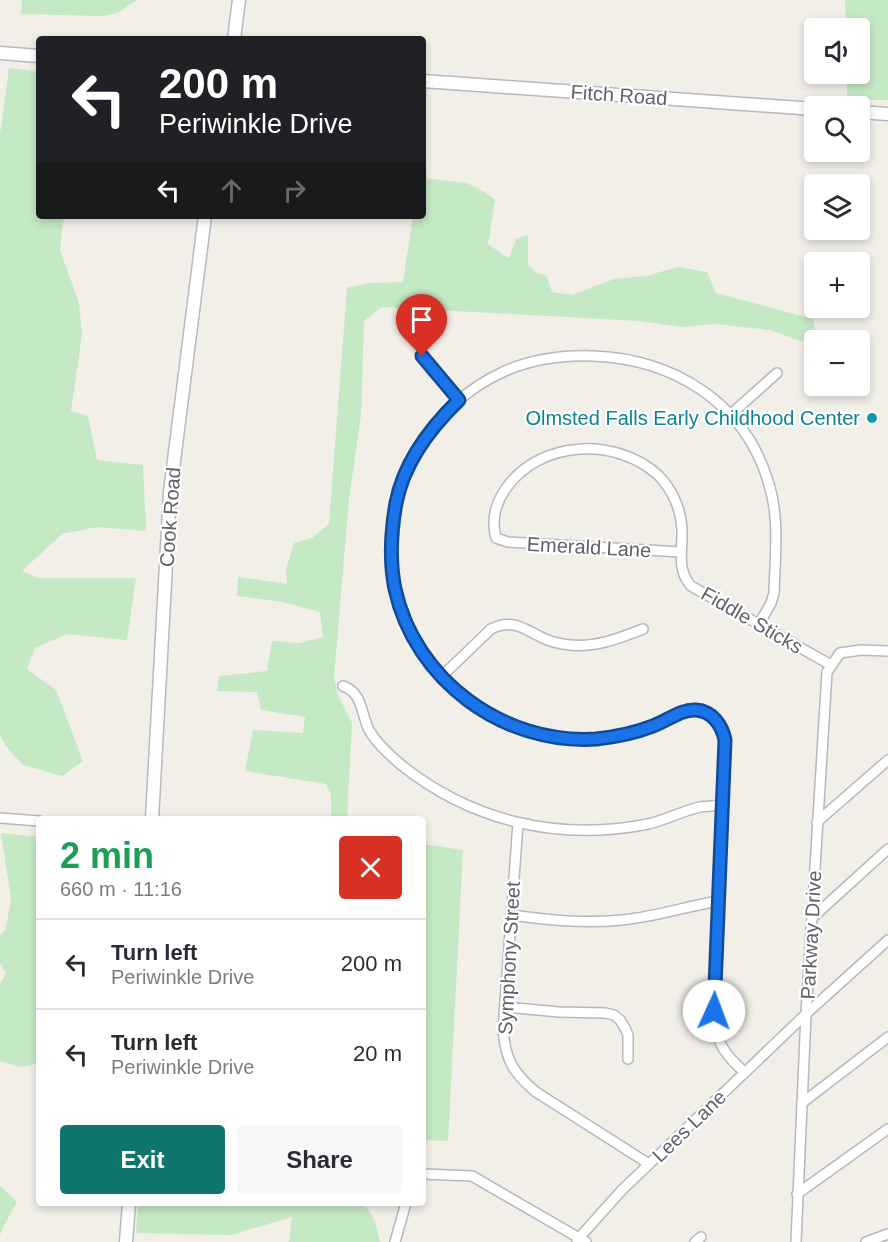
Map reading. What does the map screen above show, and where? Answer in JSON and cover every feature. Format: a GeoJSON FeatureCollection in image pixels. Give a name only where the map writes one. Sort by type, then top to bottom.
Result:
{"type":"FeatureCollection","features":[{"type":"Feature","properties":{"kind":"street"},"geometry":{"type":"LineString","coordinates":[[234,36],[239,0]]}},
{"type":"Feature","properties":{"kind":"street"},"geometry":{"type":"LineString","coordinates":[[0,53],[36,56]]}},
{"type":"Feature","properties":{"kind":"street","name":"Fitch Road"},"geometry":{"type":"LineString","coordinates":[[426,81],[804,108]]}},
{"type":"Feature","properties":{"kind":"street"},"geometry":{"type":"LineString","coordinates":[[870,113],[888,114]]}},
{"type":"Feature","properties":{"kind":"street","name":"Cook Road"},"geometry":{"type":"LineString","coordinates":[[152,816],[170,492],[205,219]]}},
{"type":"Feature","properties":{"kind":"street"},"geometry":{"type":"LineString","coordinates":[[422,356],[459,400]]}},
{"type":"Feature","properties":{"kind":"street"},"geometry":{"type":"LineString","coordinates":[[744,1072],[723,1050],[714,1022],[723,805],[724,735],[720,726],[711,715],[696,710],[686,711],[646,729],[607,738],[553,737],[524,730],[493,717],[460,695],[441,677],[426,658],[412,635],[400,604],[393,572],[391,533],[397,498],[405,474],[418,448],[444,414],[476,387],[505,371],[539,360],[575,356],[633,360],[673,373],[705,392],[730,415],[758,456],[768,480],[776,527],[774,593],[759,624]]}},
{"type":"Feature","properties":{"kind":"street"},"geometry":{"type":"LineString","coordinates":[[730,415],[777,374]]}},
{"type":"Feature","properties":{"kind":"street","name":"Fiddle Sticks"},"geometry":{"type":"LineString","coordinates":[[496,538],[493,527],[495,511],[503,492],[514,476],[529,464],[558,452],[578,449],[601,450],[630,456],[646,465],[660,477],[672,493],[678,507],[682,527],[682,572],[686,580],[831,665]]}},
{"type":"Feature","properties":{"kind":"street","name":"Emerald Lane"},"geometry":{"type":"LineString","coordinates":[[496,538],[516,543],[681,552]]}},
{"type":"Feature","properties":{"kind":"street"},"geometry":{"type":"LineString","coordinates":[[441,677],[491,629],[501,625],[517,625],[543,638],[571,646],[599,644],[643,629]]}},
{"type":"Feature","properties":{"kind":"street"},"geometry":{"type":"LineString","coordinates":[[831,665],[840,653],[861,650],[888,651]]}},
{"type":"Feature","properties":{"kind":"street","name":"Parkway Drive"},"geometry":{"type":"LineString","coordinates":[[796,1242],[817,822],[827,672],[831,665]]}},
{"type":"Feature","properties":{"kind":"street"},"geometry":{"type":"LineString","coordinates":[[343,686],[350,688],[359,699],[364,719],[376,741],[400,764],[424,781],[465,804],[492,815],[518,823],[558,829],[608,830],[650,823],[700,807],[723,805]]}},
{"type":"Feature","properties":{"kind":"street"},"geometry":{"type":"LineString","coordinates":[[817,822],[888,760]]}},
{"type":"Feature","properties":{"kind":"street"},"geometry":{"type":"LineString","coordinates":[[0,818],[36,821]]}},
{"type":"Feature","properties":{"kind":"street","name":"Symphony Street"},"geometry":{"type":"LineString","coordinates":[[518,823],[503,1029],[505,1051],[509,1062],[524,1082],[549,1101],[649,1164]]}},
{"type":"Feature","properties":{"kind":"street"},"geometry":{"type":"LineString","coordinates":[[812,918],[888,849]]}},
{"type":"Feature","properties":{"kind":"street"},"geometry":{"type":"LineString","coordinates":[[511,915],[569,922],[604,921],[640,918],[719,901]]}},
{"type":"Feature","properties":{"kind":"street","name":"Lees Lane"},"geometry":{"type":"LineString","coordinates":[[581,1241],[622,1190],[744,1072],[888,940]]}},
{"type":"Feature","properties":{"kind":"street"},"geometry":{"type":"LineString","coordinates":[[505,1007],[614,1015],[620,1020],[628,1035],[628,1059]]}},
{"type":"Feature","properties":{"kind":"street"},"geometry":{"type":"LineString","coordinates":[[802,1103],[888,1037]]}},
{"type":"Feature","properties":{"kind":"street"},"geometry":{"type":"LineString","coordinates":[[797,1194],[888,1129]]}},
{"type":"Feature","properties":{"kind":"street"},"geometry":{"type":"LineString","coordinates":[[426,1174],[472,1176],[581,1241]]}},
{"type":"Feature","properties":{"kind":"street"},"geometry":{"type":"LineString","coordinates":[[126,1242],[129,1206]]}},
{"type":"Feature","properties":{"kind":"street"},"geometry":{"type":"LineString","coordinates":[[395,1242],[405,1206]]}},
{"type":"Feature","properties":{"kind":"street"},"geometry":{"type":"LineString","coordinates":[[866,1242],[888,1234]]}},
{"type":"Feature","properties":{"kind":"green space"},"geometry":{"type":"Polygon","coordinates":[[[22,0],[137,0],[117,13],[103,16],[21,14],[22,0]]]}},
{"type":"Feature","properties":{"kind":"green space"},"geometry":{"type":"Polygon","coordinates":[[[845,0],[888,0],[888,100],[870,100],[870,96],[847,96],[847,84],[870,84],[870,18],[846,18],[845,0]]]}},
{"type":"Feature","properties":{"kind":"green space"},"geometry":{"type":"Polygon","coordinates":[[[9,68],[36,72],[36,219],[64,219],[60,250],[79,303],[82,334],[71,411],[88,416],[97,460],[143,465],[146,531],[97,527],[62,534],[22,571],[38,578],[136,578],[127,640],[67,634],[35,648],[27,669],[56,690],[83,761],[62,776],[23,765],[5,745],[0,735],[0,135],[9,68]]]}},
{"type":"Feature","properties":{"kind":"green space"},"geometry":{"type":"Polygon","coordinates":[[[426,178],[467,183],[495,200],[488,244],[509,257],[516,239],[528,235],[528,265],[537,273],[547,276],[552,292],[572,295],[614,279],[646,276],[678,267],[707,272],[716,293],[813,319],[815,330],[804,330],[804,341],[770,330],[715,324],[682,327],[639,321],[382,307],[364,321],[361,415],[349,499],[334,677],[338,695],[352,723],[347,816],[331,816],[331,795],[326,784],[245,771],[253,730],[303,733],[305,717],[261,710],[257,692],[217,691],[219,676],[267,671],[272,641],[299,643],[323,637],[320,612],[282,602],[237,596],[238,577],[287,584],[286,569],[294,543],[312,538],[329,524],[347,288],[369,283],[403,282],[413,219],[426,219],[426,178]]]}},
{"type":"Feature","properties":{"kind":"green space"},"geometry":{"type":"Polygon","coordinates":[[[1,833],[36,837],[36,1064],[21,1067],[0,1061],[0,984],[6,973],[0,963],[0,935],[6,929],[11,898],[1,833]]]}},
{"type":"Feature","properties":{"kind":"green space"},"geometry":{"type":"Polygon","coordinates":[[[426,844],[463,850],[448,1141],[426,1140],[426,844]]]}},
{"type":"Feature","properties":{"kind":"green space"},"geometry":{"type":"Polygon","coordinates":[[[0,1186],[17,1202],[0,1235],[0,1186]]]}},
{"type":"Feature","properties":{"kind":"green space"},"geometry":{"type":"Polygon","coordinates":[[[138,1206],[362,1206],[367,1208],[375,1221],[380,1242],[289,1242],[292,1217],[231,1235],[136,1233],[138,1206]]]}},
{"type":"Feature","properties":{"kind":"place","name":"Olmsted Falls Early Childhood Center"},"geometry":{"type":"Point","coordinates":[872,418]}},
{"type":"Feature","properties":{"kind":"route"},"geometry":{"type":"LineString","coordinates":[[422,356],[459,400],[444,414],[418,448],[405,474],[397,498],[391,533],[391,555],[395,588],[405,620],[426,658],[441,677],[460,695],[493,717],[524,730],[568,739],[607,738],[646,729],[686,711],[696,710],[711,715],[720,726],[725,740],[714,1011]]}}]}
